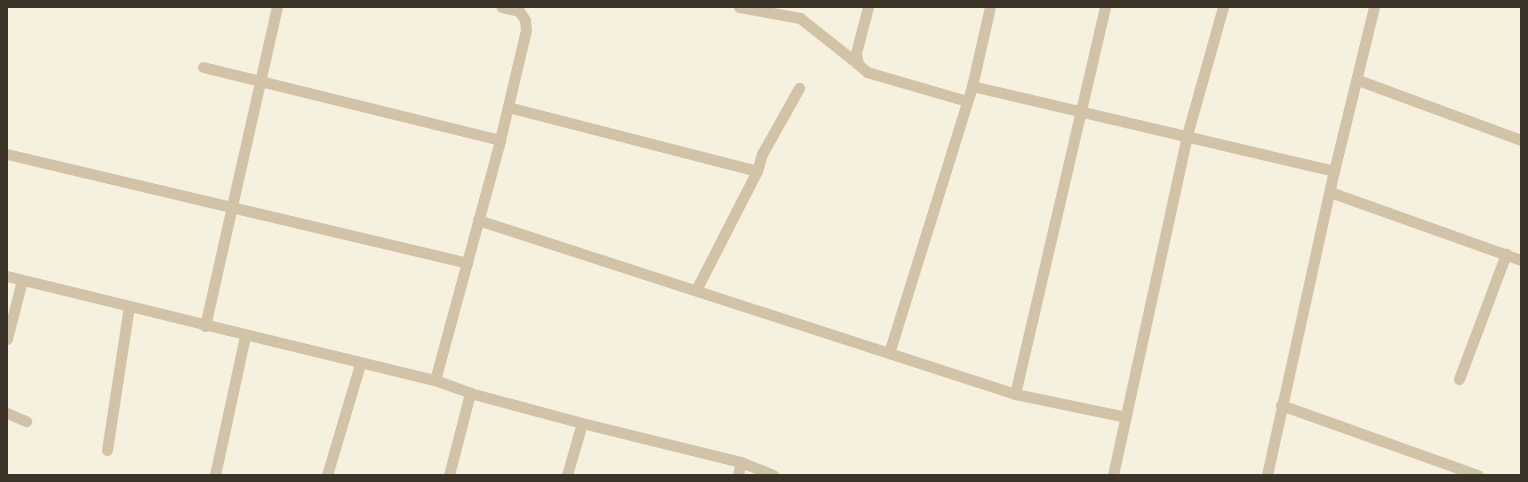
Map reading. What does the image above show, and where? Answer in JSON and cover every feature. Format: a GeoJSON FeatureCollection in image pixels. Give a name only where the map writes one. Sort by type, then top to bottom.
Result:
{"type":"FeatureCollection","features":[{"type":"Feature","properties":{"kind":"street"},"geometry":{"type":"LineString","coordinates":[[205,326],[277,7]]}},
{"type":"Feature","properties":{"kind":"street"},"geometry":{"type":"LineString","coordinates":[[435,380],[500,140],[526,30],[526,20],[519,11],[501,7]]}},
{"type":"Feature","properties":{"kind":"street"},"geometry":{"type":"LineString","coordinates":[[739,7],[800,18],[867,72],[968,101]]}},
{"type":"Feature","properties":{"kind":"street"},"geometry":{"type":"LineString","coordinates":[[858,64],[856,53],[868,7]]}},
{"type":"Feature","properties":{"kind":"street"},"geometry":{"type":"LineString","coordinates":[[890,353],[968,101],[990,7]]}},
{"type":"Feature","properties":{"kind":"street"},"geometry":{"type":"LineString","coordinates":[[1015,394],[1105,7]]}},
{"type":"Feature","properties":{"kind":"street"},"geometry":{"type":"LineString","coordinates":[[1113,475],[1187,135],[1223,7]]}},
{"type":"Feature","properties":{"kind":"street"},"geometry":{"type":"LineString","coordinates":[[1267,475],[1281,405],[1334,171],[1358,80],[1374,7]]}},
{"type":"Feature","properties":{"kind":"street"},"geometry":{"type":"LineString","coordinates":[[203,67],[500,140]]}},
{"type":"Feature","properties":{"kind":"street"},"geometry":{"type":"LineString","coordinates":[[1358,80],[1521,140]]}},
{"type":"Feature","properties":{"kind":"street"},"geometry":{"type":"LineString","coordinates":[[972,86],[1187,135],[1334,171]]}},
{"type":"Feature","properties":{"kind":"street"},"geometry":{"type":"LineString","coordinates":[[696,290],[757,171],[762,154],[799,88]]}},
{"type":"Feature","properties":{"kind":"street"},"geometry":{"type":"LineString","coordinates":[[508,107],[757,171]]}},
{"type":"Feature","properties":{"kind":"street"},"geometry":{"type":"LineString","coordinates":[[7,154],[467,262]]}},
{"type":"Feature","properties":{"kind":"street"},"geometry":{"type":"LineString","coordinates":[[1330,192],[1521,260]]}},
{"type":"Feature","properties":{"kind":"street"},"geometry":{"type":"LineString","coordinates":[[478,220],[1015,394],[1126,417]]}},
{"type":"Feature","properties":{"kind":"street"},"geometry":{"type":"LineString","coordinates":[[1459,379],[1506,254]]}},
{"type":"Feature","properties":{"kind":"street"},"geometry":{"type":"LineString","coordinates":[[7,276],[360,364],[435,380],[470,393],[582,424],[741,462],[774,475]]}},
{"type":"Feature","properties":{"kind":"street"},"geometry":{"type":"LineString","coordinates":[[7,339],[22,280]]}},
{"type":"Feature","properties":{"kind":"street"},"geometry":{"type":"LineString","coordinates":[[107,450],[129,307]]}},
{"type":"Feature","properties":{"kind":"street"},"geometry":{"type":"LineString","coordinates":[[215,475],[245,336]]}},
{"type":"Feature","properties":{"kind":"street"},"geometry":{"type":"LineString","coordinates":[[327,475],[360,364]]}},
{"type":"Feature","properties":{"kind":"street"},"geometry":{"type":"LineString","coordinates":[[449,475],[470,393]]}},
{"type":"Feature","properties":{"kind":"street"},"geometry":{"type":"LineString","coordinates":[[1281,405],[1478,475]]}},
{"type":"Feature","properties":{"kind":"street"},"geometry":{"type":"LineString","coordinates":[[7,412],[26,420]]}},
{"type":"Feature","properties":{"kind":"street"},"geometry":{"type":"LineString","coordinates":[[567,475],[582,424]]}},
{"type":"Feature","properties":{"kind":"street"},"geometry":{"type":"LineString","coordinates":[[738,475],[741,462]]}}]}
